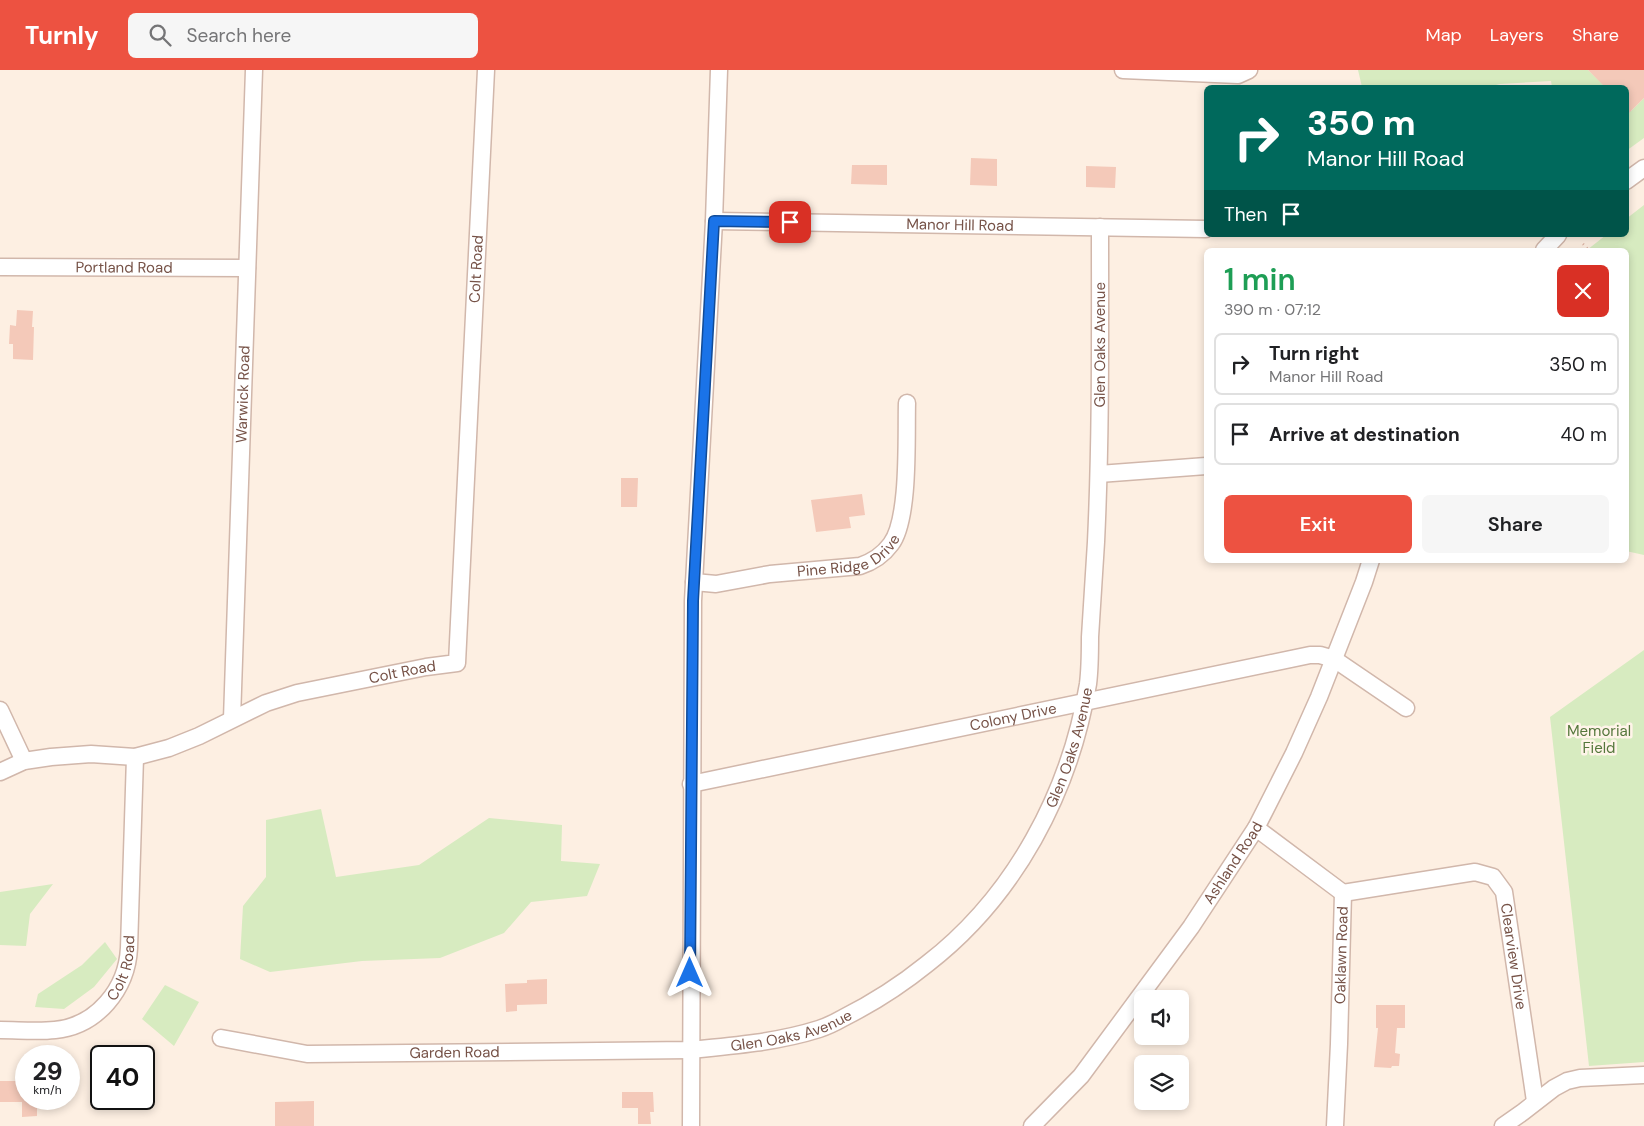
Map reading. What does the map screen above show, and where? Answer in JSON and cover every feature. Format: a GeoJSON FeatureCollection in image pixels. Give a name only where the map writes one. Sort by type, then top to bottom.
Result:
{"type":"FeatureCollection","features":[{"type":"Feature","properties":{"kind":"street","name":"Warwick Road"},"geometry":{"type":"LineString","coordinates":[[232,719],[254,70]]}},
{"type":"Feature","properties":{"kind":"street","name":"Colt Road"},"geometry":{"type":"LineString","coordinates":[[0,1030],[55,1030],[72,1026],[88,1019],[102,1009],[122,981],[129,956],[135,756],[169,748],[199,736],[266,703],[298,693],[426,667],[457,664],[486,70]]}},
{"type":"Feature","properties":{"kind":"street"},"geometry":{"type":"LineString","coordinates":[[691,1126],[691,784],[694,582],[714,221],[719,70]]}},
{"type":"Feature","properties":{"kind":"street"},"geometry":{"type":"LineString","coordinates":[[1122,70],[1231,75],[1238,75],[1249,70]]}},
{"type":"Feature","properties":{"kind":"street"},"geometry":{"type":"LineString","coordinates":[[1629,179],[1644,168]]}},
{"type":"Feature","properties":{"kind":"street","name":"Manor Hill Road"},"geometry":{"type":"LineString","coordinates":[[714,221],[1204,229]]}},
{"type":"Feature","properties":{"kind":"street","name":"Glen Oaks Avenue"},"geometry":{"type":"LineString","coordinates":[[690,1050],[736,1046],[821,1029],[871,1003],[903,983],[940,955],[973,922],[1003,886],[1029,847],[1051,806],[1069,763],[1082,718],[1088,681],[1099,474],[1100,227]]}},
{"type":"Feature","properties":{"kind":"street"},"geometry":{"type":"LineString","coordinates":[[1546,248],[1554,237]]}},
{"type":"Feature","properties":{"kind":"street","name":"Portland Road"},"geometry":{"type":"LineString","coordinates":[[0,267],[247,268]]}},
{"type":"Feature","properties":{"kind":"street","name":"Pine Ridge Drive"},"geometry":{"type":"LineString","coordinates":[[694,582],[716,584],[770,574],[860,566],[872,561],[886,550],[898,532],[904,499],[907,403]]}},
{"type":"Feature","properties":{"kind":"street"},"geometry":{"type":"LineString","coordinates":[[1099,474],[1204,466]]}},
{"type":"Feature","properties":{"kind":"street","name":"Ashland Road"},"geometry":{"type":"LineString","coordinates":[[1032,1126],[1081,1076],[1191,927],[1256,828],[1294,753],[1334,659],[1370,563]]}},
{"type":"Feature","properties":{"kind":"street","name":"Colony Drive"},"geometry":{"type":"LineString","coordinates":[[691,784],[1310,655],[1320,655],[1334,659]]}},
{"type":"Feature","properties":{"kind":"street"},"geometry":{"type":"LineString","coordinates":[[1334,659],[1406,708]]}},
{"type":"Feature","properties":{"kind":"street"},"geometry":{"type":"LineString","coordinates":[[0,710],[24,761]]}},
{"type":"Feature","properties":{"kind":"street"},"geometry":{"type":"LineString","coordinates":[[0,772],[24,761],[51,757],[91,754],[135,756]]}},
{"type":"Feature","properties":{"kind":"street","name":"Oaklawn Road"},"geometry":{"type":"LineString","coordinates":[[1256,828],[1343,893],[1335,1126]]}},
{"type":"Feature","properties":{"kind":"street","name":"Clearview Drive"},"geometry":{"type":"LineString","coordinates":[[1343,893],[1475,872],[1493,877],[1504,892],[1535,1102]]}},
{"type":"Feature","properties":{"kind":"street","name":"Garden Road"},"geometry":{"type":"LineString","coordinates":[[221,1038],[307,1054],[690,1050]]}},
{"type":"Feature","properties":{"kind":"street"},"geometry":{"type":"LineString","coordinates":[[1503,1126],[1554,1088],[1567,1081],[1580,1078],[1644,1075]]}},
{"type":"Feature","properties":{"kind":"path"},"geometry":{"type":"LineString","coordinates":[[1583,244],[1587,248]]}},
{"type":"Feature","properties":{"kind":"green space"},"geometry":{"type":"Polygon","coordinates":[[[1358,70],[1588,70],[1604,85],[1552,85],[1551,81],[1496,85],[1362,85],[1358,70]]]}},
{"type":"Feature","properties":{"kind":"green space"},"geometry":{"type":"Polygon","coordinates":[[[1644,98],[1644,138],[1629,149],[1629,109],[1631,111],[1644,98]]]}},
{"type":"Feature","properties":{"kind":"green space"},"geometry":{"type":"Polygon","coordinates":[[[1644,205],[1644,555],[1629,552],[1629,248],[1590,248],[1603,237],[1629,237],[1629,217],[1644,205]]]}},
{"type":"Feature","properties":{"kind":"green space","name":"Memorial Field"},"geometry":{"type":"Polygon","coordinates":[[[1644,650],[1644,1062],[1589,1066],[1550,717],[1644,650]]]}},
{"type":"Feature","properties":{"kind":"green space"},"geometry":{"type":"Polygon","coordinates":[[[321,809],[336,877],[419,865],[489,818],[562,825],[561,861],[600,864],[587,896],[531,902],[504,933],[440,958],[362,961],[270,972],[240,959],[243,906],[266,877],[266,820],[321,809]]]}},
{"type":"Feature","properties":{"kind":"green space"},"geometry":{"type":"Polygon","coordinates":[[[53,884],[30,914],[26,946],[0,945],[0,892],[53,884]]]}},
{"type":"Feature","properties":{"kind":"green space"},"geometry":{"type":"Polygon","coordinates":[[[105,942],[117,959],[94,987],[64,1009],[35,1007],[38,994],[82,965],[105,942]]]}},
{"type":"Feature","properties":{"kind":"green space"},"geometry":{"type":"Polygon","coordinates":[[[165,985],[199,1002],[174,1046],[142,1019],[165,985]]]}},
{"type":"Feature","properties":{"kind":"building"},"geometry":{"type":"Polygon","coordinates":[[[1588,70],[1644,70],[1644,98],[1629,113],[1629,85],[1603,85],[1588,70]]]}},
{"type":"Feature","properties":{"kind":"building"},"geometry":{"type":"Polygon","coordinates":[[[971,158],[997,159],[997,186],[970,185],[971,158]]]}},
{"type":"Feature","properties":{"kind":"building"},"geometry":{"type":"Polygon","coordinates":[[[852,165],[887,165],[887,185],[851,184],[852,165]]]}},
{"type":"Feature","properties":{"kind":"building"},"geometry":{"type":"Polygon","coordinates":[[[1086,166],[1116,167],[1115,188],[1086,187],[1086,166]]]}},
{"type":"Feature","properties":{"kind":"building"},"geometry":{"type":"Polygon","coordinates":[[[17,310],[33,311],[33,360],[13,359],[13,344],[9,344],[10,325],[16,326],[17,310]]]}},
{"type":"Feature","properties":{"kind":"building"},"geometry":{"type":"Polygon","coordinates":[[[621,478],[638,478],[637,507],[621,507],[621,478]]]}},
{"type":"Feature","properties":{"kind":"building"},"geometry":{"type":"Polygon","coordinates":[[[862,494],[865,515],[849,517],[851,528],[816,532],[811,500],[862,494]]]}},
{"type":"Feature","properties":{"kind":"building"},"geometry":{"type":"Polygon","coordinates":[[[547,979],[547,1004],[517,1005],[517,1011],[506,1012],[505,984],[527,983],[527,980],[547,979]]]}},
{"type":"Feature","properties":{"kind":"building"},"geometry":{"type":"Polygon","coordinates":[[[1376,1005],[1405,1005],[1405,1028],[1397,1028],[1395,1053],[1400,1054],[1399,1066],[1392,1066],[1391,1068],[1374,1067],[1378,1028],[1376,1028],[1376,1005]]]}},
{"type":"Feature","properties":{"kind":"building"},"geometry":{"type":"Polygon","coordinates":[[[0,1081],[15,1081],[15,1102],[0,1102],[0,1081]]]}},
{"type":"Feature","properties":{"kind":"building"},"geometry":{"type":"Polygon","coordinates":[[[622,1092],[653,1092],[654,1112],[650,1112],[651,1124],[638,1124],[638,1108],[622,1108],[622,1092]]]}},
{"type":"Feature","properties":{"kind":"building"},"geometry":{"type":"Polygon","coordinates":[[[314,1101],[314,1126],[275,1126],[275,1102],[314,1101]]]}},
{"type":"Feature","properties":{"kind":"building"},"geometry":{"type":"Polygon","coordinates":[[[22,1110],[37,1110],[37,1116],[22,1117],[22,1110]]]}},
{"type":"Feature","properties":{"kind":"route"},"geometry":{"type":"LineString","coordinates":[[690,973],[693,601],[714,221],[790,222]]}}]}
